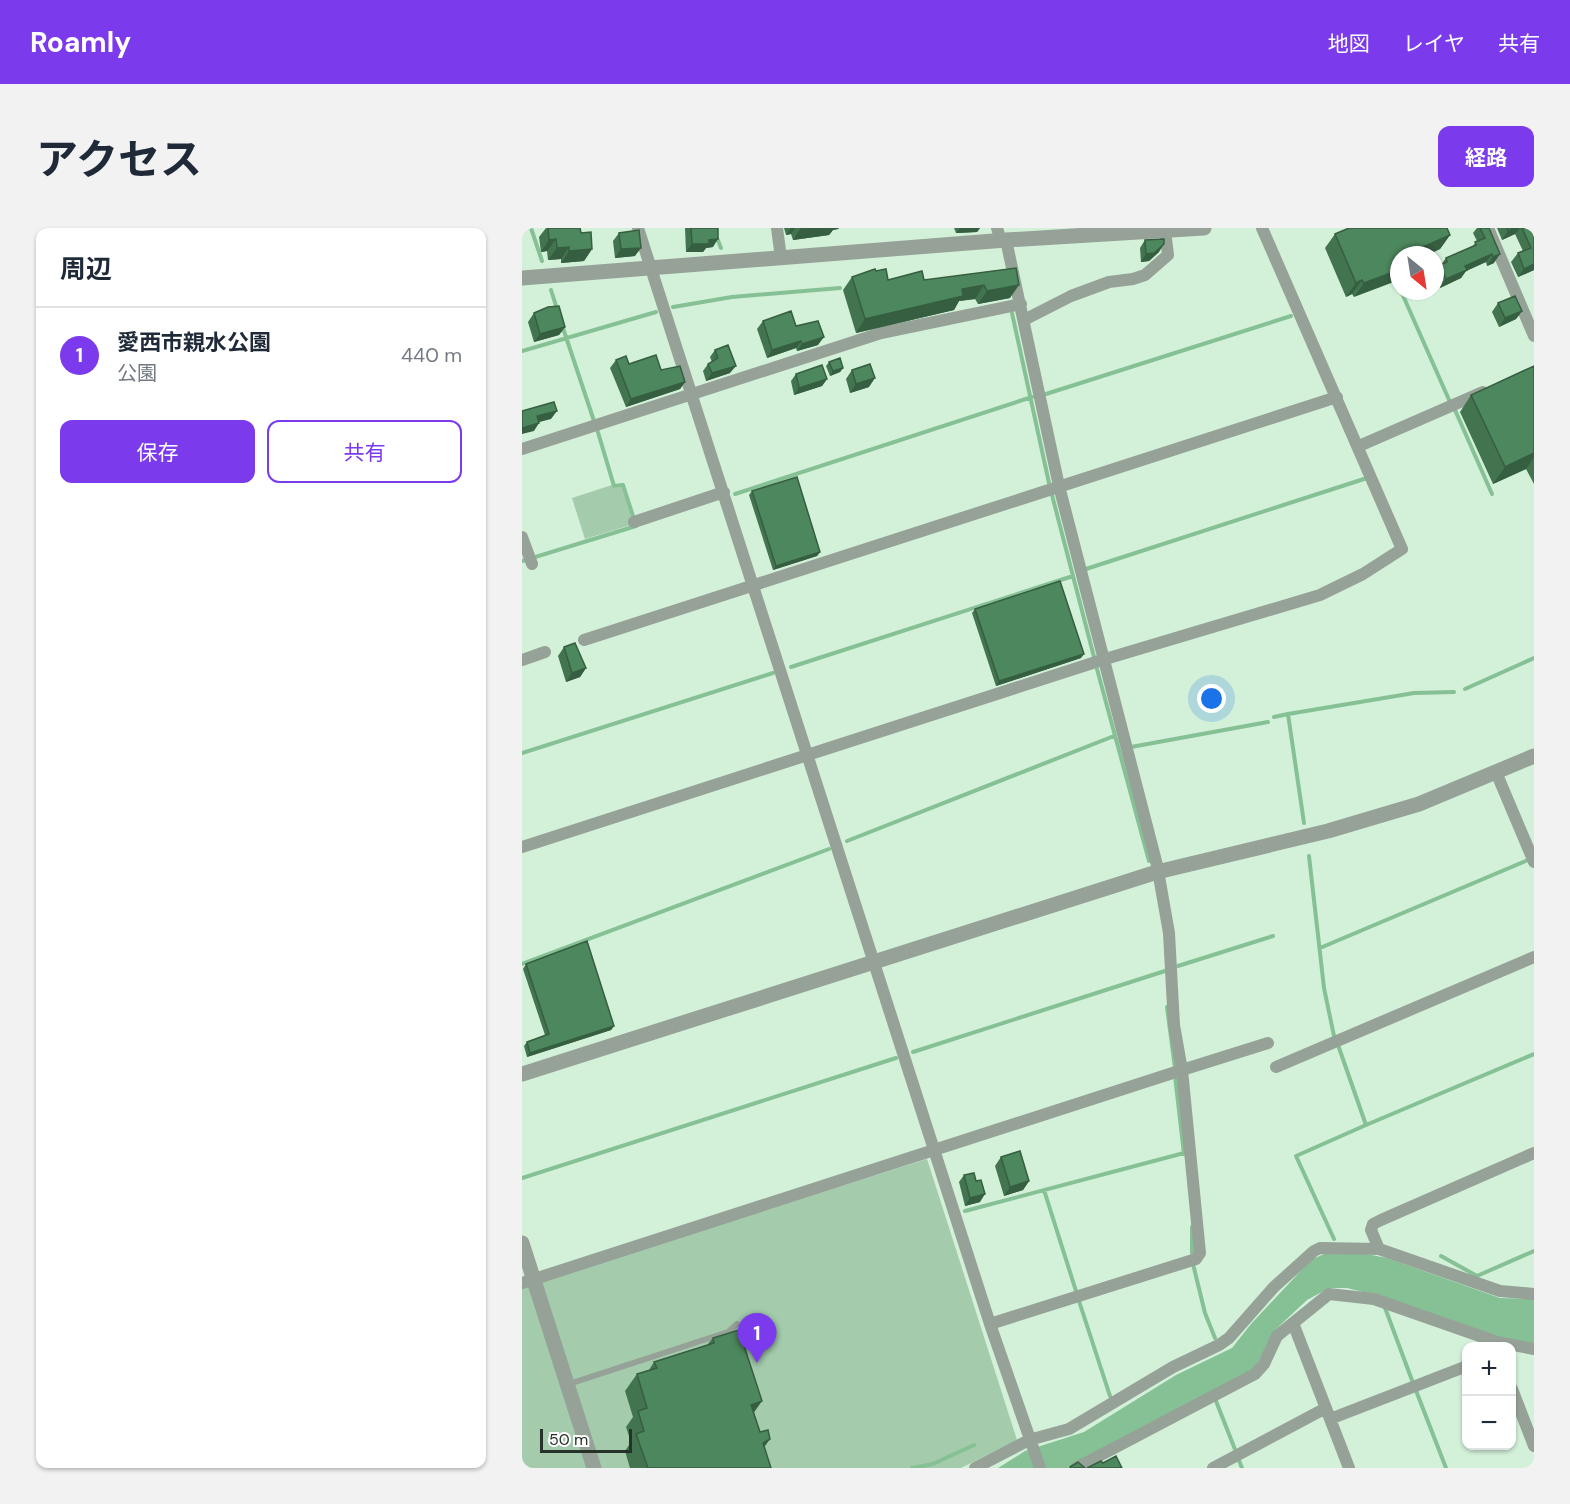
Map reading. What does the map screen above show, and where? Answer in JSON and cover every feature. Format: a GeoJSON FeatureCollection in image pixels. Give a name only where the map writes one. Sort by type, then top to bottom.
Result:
{"type":"FeatureCollection","features":[{"type":"Feature","properties":{"kind":"street"},"geometry":{"type":"LineString","coordinates":[[638,228],[990,1324],[1040,1468]]}},
{"type":"Feature","properties":{"kind":"street"},"geometry":{"type":"LineString","coordinates":[[777,228],[781,258]]}},
{"type":"Feature","properties":{"kind":"street"},"geometry":{"type":"LineString","coordinates":[[522,278],[781,258],[1001,236],[1204,228]]}},
{"type":"Feature","properties":{"kind":"street"},"geometry":{"type":"LineString","coordinates":[[522,847],[1102,660],[1320,595],[1363,574],[1402,549],[1262,228]]}},
{"type":"Feature","properties":{"kind":"street"},"geometry":{"type":"LineString","coordinates":[[1488,228],[1534,336]]}},
{"type":"Feature","properties":{"kind":"street"},"geometry":{"type":"LineString","coordinates":[[1024,320],[1071,296],[1109,282],[1145,275],[1168,255],[1166,231]]}},
{"type":"Feature","properties":{"kind":"street"},"geometry":{"type":"LineString","coordinates":[[990,1324],[1196,1259],[1200,1252],[1182,1070],[1174,1025],[1169,933],[1157,872],[1059,486],[1021,304],[1001,236]]}},
{"type":"Feature","properties":{"kind":"street"},"geometry":{"type":"LineString","coordinates":[[522,449],[881,333],[1021,304]]}},
{"type":"Feature","properties":{"kind":"street"},"geometry":{"type":"LineString","coordinates":[[1359,446],[1490,389]]}},
{"type":"Feature","properties":{"kind":"street"},"geometry":{"type":"LineString","coordinates":[[584,640],[1337,397]]}},
{"type":"Feature","properties":{"kind":"street"},"geometry":{"type":"LineString","coordinates":[[634,522],[724,492]]}},
{"type":"Feature","properties":{"kind":"street"},"geometry":{"type":"LineString","coordinates":[[522,537],[530,561]]}},
{"type":"Feature","properties":{"kind":"street"},"geometry":{"type":"LineString","coordinates":[[522,660],[545,652]]}},
{"type":"Feature","properties":{"kind":"street"},"geometry":{"type":"LineString","coordinates":[[522,1074],[1157,872],[1328,831],[1419,804],[1534,756]]}},
{"type":"Feature","properties":{"kind":"street"},"geometry":{"type":"LineString","coordinates":[[1496,772],[1534,862]]}},
{"type":"Feature","properties":{"kind":"street"},"geometry":{"type":"LineString","coordinates":[[1276,1067],[1534,957]]}},
{"type":"Feature","properties":{"kind":"street"},"geometry":{"type":"LineString","coordinates":[[528,1282],[1268,1043]]}},
{"type":"Feature","properties":{"kind":"street"},"geometry":{"type":"LineString","coordinates":[[1379,1250],[1371,1230],[1373,1224],[1534,1153]]}},
{"type":"Feature","properties":{"kind":"street"},"geometry":{"type":"LineString","coordinates":[[522,1243],[528,1282],[567,1384],[594,1468]]}},
{"type":"Feature","properties":{"kind":"street"},"geometry":{"type":"LineString","coordinates":[[975,1468],[1030,1442],[1069,1429],[1173,1367],[1230,1338],[1274,1287],[1320,1248],[1379,1250],[1500,1291],[1534,1294]]}},
{"type":"Feature","properties":{"kind":"street"},"geometry":{"type":"LineString","coordinates":[[1076,1468],[1255,1374],[1264,1364],[1277,1336],[1329,1294],[1374,1299],[1492,1342]]}},
{"type":"Feature","properties":{"kind":"street"},"geometry":{"type":"LineString","coordinates":[[1293,1323],[1349,1468]]}},
{"type":"Feature","properties":{"kind":"street"},"geometry":{"type":"LineString","coordinates":[[1516,1347],[1534,1349]]}},
{"type":"Feature","properties":{"kind":"street"},"geometry":{"type":"LineString","coordinates":[[1213,1468],[1328,1413],[1462,1368]]}},
{"type":"Feature","properties":{"kind":"street"},"geometry":{"type":"LineString","coordinates":[[1515,1396],[1534,1446]]}},
{"type":"Feature","properties":{"kind":"lane"},"geometry":{"type":"LineString","coordinates":[[567,1384],[728,1332],[737,1324]]}},
{"type":"Feature","properties":{"kind":"shaded area"},"geometry":{"type":"Polygon","coordinates":[[[612,485],[614,488],[622,487],[634,524],[585,539],[572,498],[612,485]]]}},
{"type":"Feature","properties":{"kind":"shaded area"},"geometry":{"type":"Polygon","coordinates":[[[927,1159],[1017,1440],[961,1468],[522,1468],[522,1287],[927,1159]]]}},
{"type":"Feature","properties":{"kind":"shaded area"},"geometry":{"type":"Polygon","coordinates":[[[1361,1253],[1387,1258],[1500,1298],[1534,1299],[1534,1345],[1518,1343],[1363,1292],[1347,1288],[1329,1288],[1307,1300],[1276,1329],[1265,1352],[1251,1372],[1068,1468],[998,1468],[1025,1451],[1084,1432],[1176,1375],[1232,1348],[1251,1324],[1311,1260],[1324,1254],[1361,1253]]]}},
{"type":"Feature","properties":{"kind":"building"},"geometry":{"type":"Polygon","coordinates":[[[548,228],[580,228],[581,233],[591,232],[592,249],[569,251],[569,247],[557,248],[556,239],[549,240],[548,228]]]}},
{"type":"Feature","properties":{"kind":"building"},"geometry":{"type":"Polygon","coordinates":[[[691,228],[718,228],[718,239],[709,240],[709,244],[692,244],[691,228]]]}},
{"type":"Feature","properties":{"kind":"building"},"geometry":{"type":"Polygon","coordinates":[[[1349,228],[1447,228],[1450,235],[1425,246],[1390,246],[1390,273],[1364,283],[1362,280],[1356,283],[1335,234],[1349,228]]]}},
{"type":"Feature","properties":{"kind":"building"},"geometry":{"type":"Polygon","coordinates":[[[1480,228],[1489,228],[1500,254],[1493,257],[1492,254],[1465,266],[1467,270],[1446,279],[1444,263],[1447,262],[1446,258],[1476,245],[1475,242],[1485,238],[1480,228]]]}},
{"type":"Feature","properties":{"kind":"building"},"geometry":{"type":"Polygon","coordinates":[[[1522,228],[1534,228],[1534,264],[1524,269],[1518,253],[1531,248],[1522,228]]]}},
{"type":"Feature","properties":{"kind":"building"},"geometry":{"type":"Polygon","coordinates":[[[639,230],[641,248],[621,249],[619,233],[639,230]]]}},
{"type":"Feature","properties":{"kind":"building"},"geometry":{"type":"Polygon","coordinates":[[[1164,239],[1164,244],[1154,253],[1146,254],[1145,240],[1164,239]]]}},
{"type":"Feature","properties":{"kind":"building"},"geometry":{"type":"Polygon","coordinates":[[[1016,268],[1019,285],[987,291],[984,285],[962,289],[963,296],[865,319],[852,277],[875,269],[876,271],[886,269],[888,280],[922,271],[924,280],[1016,268]]]}},
{"type":"Feature","properties":{"kind":"building"},"geometry":{"type":"Polygon","coordinates":[[[1515,296],[1522,311],[1505,318],[1498,303],[1515,296]]]}},
{"type":"Feature","properties":{"kind":"building"},"geometry":{"type":"Polygon","coordinates":[[[559,306],[565,327],[540,334],[534,313],[548,307],[559,306]]]}},
{"type":"Feature","properties":{"kind":"building"},"geometry":{"type":"Polygon","coordinates":[[[791,311],[796,326],[818,321],[824,337],[772,350],[763,321],[791,311]]]}},
{"type":"Feature","properties":{"kind":"building"},"geometry":{"type":"Polygon","coordinates":[[[728,345],[736,366],[712,373],[708,364],[718,358],[715,350],[728,345]]]}},
{"type":"Feature","properties":{"kind":"building"},"geometry":{"type":"Polygon","coordinates":[[[656,355],[661,370],[680,366],[685,382],[631,399],[616,360],[626,356],[629,364],[656,355]]]}},
{"type":"Feature","properties":{"kind":"building"},"geometry":{"type":"Polygon","coordinates":[[[840,358],[843,368],[833,371],[829,362],[840,358]]]}},
{"type":"Feature","properties":{"kind":"building"},"geometry":{"type":"Polygon","coordinates":[[[870,364],[875,378],[856,384],[852,370],[870,364]]]}},
{"type":"Feature","properties":{"kind":"building"},"geometry":{"type":"Polygon","coordinates":[[[822,365],[827,379],[799,388],[796,374],[822,365]]]}},
{"type":"Feature","properties":{"kind":"building"},"geometry":{"type":"Polygon","coordinates":[[[1534,366],[1534,453],[1505,467],[1471,395],[1534,366]]]}},
{"type":"Feature","properties":{"kind":"building"},"geometry":{"type":"Polygon","coordinates":[[[554,402],[557,411],[537,416],[539,423],[522,428],[522,411],[554,402]]]}},
{"type":"Feature","properties":{"kind":"building"},"geometry":{"type":"Polygon","coordinates":[[[797,477],[820,552],[776,566],[752,491],[797,477]]]}},
{"type":"Feature","properties":{"kind":"building"},"geometry":{"type":"Polygon","coordinates":[[[1060,581],[1084,654],[999,681],[975,609],[1060,581]]]}},
{"type":"Feature","properties":{"kind":"building"},"geometry":{"type":"Polygon","coordinates":[[[575,643],[586,668],[572,673],[564,647],[575,643]]]}},
{"type":"Feature","properties":{"kind":"building"},"geometry":{"type":"Polygon","coordinates":[[[587,941],[614,1026],[530,1053],[527,1042],[549,1034],[526,964],[587,941]]]}},
{"type":"Feature","properties":{"kind":"building"},"geometry":{"type":"Polygon","coordinates":[[[1020,1151],[1029,1181],[1010,1187],[1001,1157],[1020,1151]]]}},
{"type":"Feature","properties":{"kind":"building"},"geometry":{"type":"Polygon","coordinates":[[[974,1173],[976,1181],[981,1180],[985,1194],[970,1198],[964,1175],[974,1173]]]}},
{"type":"Feature","properties":{"kind":"building"},"geometry":{"type":"Polygon","coordinates":[[[739,1330],[762,1401],[751,1405],[760,1432],[768,1430],[770,1439],[763,1443],[771,1468],[648,1468],[636,1434],[644,1431],[638,1411],[647,1408],[637,1374],[657,1368],[654,1362],[714,1343],[713,1338],[739,1330]]]}},
{"type":"Feature","properties":{"kind":"building"},"geometry":{"type":"Polygon","coordinates":[[[1116,1456],[1122,1468],[1087,1468],[1101,1461],[1103,1463],[1116,1456]]]}},
{"type":"Feature","properties":{"kind":"building"},"geometry":{"type":"Polygon","coordinates":[[[1078,1462],[1085,1468],[1070,1468],[1070,1467],[1078,1462]]]}},
{"type":"Feature","properties":{"kind":"waterway"},"geometry":{"type":"LineString","coordinates":[[531,228],[542,261]]}},
{"type":"Feature","properties":{"kind":"waterway"},"geometry":{"type":"LineString","coordinates":[[713,228],[721,248]]}},
{"type":"Feature","properties":{"kind":"waterway"},"geometry":{"type":"LineString","coordinates":[[673,307],[732,297],[840,288]]}},
{"type":"Feature","properties":{"kind":"waterway"},"geometry":{"type":"LineString","coordinates":[[551,290],[557,309]]}},
{"type":"Feature","properties":{"kind":"waterway"},"geometry":{"type":"LineString","coordinates":[[1405,300],[1450,402]]}},
{"type":"Feature","properties":{"kind":"waterway"},"geometry":{"type":"LineString","coordinates":[[522,351],[656,312]]}},
{"type":"Feature","properties":{"kind":"waterway"},"geometry":{"type":"LineString","coordinates":[[1012,313],[1049,483]]}},
{"type":"Feature","properties":{"kind":"waterway"},"geometry":{"type":"LineString","coordinates":[[1046,394],[1291,316]]}},
{"type":"Feature","properties":{"kind":"waterway"},"geometry":{"type":"LineString","coordinates":[[562,325],[594,421]]}},
{"type":"Feature","properties":{"kind":"waterway"},"geometry":{"type":"LineString","coordinates":[[735,494],[1032,397]]}},
{"type":"Feature","properties":{"kind":"waterway"},"geometry":{"type":"LineString","coordinates":[[1455,410],[1492,494]]}},
{"type":"Feature","properties":{"kind":"waterway"},"geometry":{"type":"LineString","coordinates":[[597,429],[614,486],[623,485],[633,516]]}},
{"type":"Feature","properties":{"kind":"waterway"},"geometry":{"type":"LineString","coordinates":[[1086,569],[1367,478]]}},
{"type":"Feature","properties":{"kind":"waterway"},"geometry":{"type":"LineString","coordinates":[[1052,495],[1094,657]]}},
{"type":"Feature","properties":{"kind":"waterway"},"geometry":{"type":"LineString","coordinates":[[522,561],[636,526]]}},
{"type":"Feature","properties":{"kind":"waterway"},"geometry":{"type":"LineString","coordinates":[[791,667],[1073,576]]}},
{"type":"Feature","properties":{"kind":"waterway"},"geometry":{"type":"LineString","coordinates":[[1465,689],[1534,658]]}},
{"type":"Feature","properties":{"kind":"waterway"},"geometry":{"type":"LineString","coordinates":[[1097,669],[1149,861]]}},
{"type":"Feature","properties":{"kind":"waterway"},"geometry":{"type":"LineString","coordinates":[[522,753],[773,673]]}},
{"type":"Feature","properties":{"kind":"waterway"},"geometry":{"type":"LineString","coordinates":[[1288,714],[1414,693],[1454,692]]}},
{"type":"Feature","properties":{"kind":"waterway"},"geometry":{"type":"LineString","coordinates":[[1274,717],[1288,714],[1304,823]]}},
{"type":"Feature","properties":{"kind":"waterway"},"geometry":{"type":"LineString","coordinates":[[1131,747],[1268,722]]}},
{"type":"Feature","properties":{"kind":"waterway"},"geometry":{"type":"LineString","coordinates":[[847,841],[1114,736]]}},
{"type":"Feature","properties":{"kind":"waterway"},"geometry":{"type":"LineString","coordinates":[[522,964],[829,849]]}},
{"type":"Feature","properties":{"kind":"waterway"},"geometry":{"type":"LineString","coordinates":[[1309,856],[1324,988],[1334,1036]]}},
{"type":"Feature","properties":{"kind":"waterway"},"geometry":{"type":"LineString","coordinates":[[1320,948],[1528,860]]}},
{"type":"Feature","properties":{"kind":"waterway"},"geometry":{"type":"LineString","coordinates":[[1178,966],[1273,936]]}},
{"type":"Feature","properties":{"kind":"waterway"},"geometry":{"type":"LineString","coordinates":[[913,1052],[1168,970]]}},
{"type":"Feature","properties":{"kind":"waterway"},"geometry":{"type":"LineString","coordinates":[[1167,1007],[1175,1068]]}},
{"type":"Feature","properties":{"kind":"waterway"},"geometry":{"type":"LineString","coordinates":[[1334,1239],[1296,1156],[1366,1125],[1338,1045]]}},
{"type":"Feature","properties":{"kind":"waterway"},"geometry":{"type":"LineString","coordinates":[[1366,1125],[1534,1054]]}},
{"type":"Feature","properties":{"kind":"waterway"},"geometry":{"type":"LineString","coordinates":[[522,1178],[896,1058]]}},
{"type":"Feature","properties":{"kind":"waterway"},"geometry":{"type":"LineString","coordinates":[[1175,1076],[1184,1154]]}},
{"type":"Feature","properties":{"kind":"waterway"},"geometry":{"type":"LineString","coordinates":[[965,1211],[1184,1153]]}},
{"type":"Feature","properties":{"kind":"waterway"},"geometry":{"type":"LineString","coordinates":[[1044,1190],[1076,1291]]}},
{"type":"Feature","properties":{"kind":"waterway"},"geometry":{"type":"LineString","coordinates":[[1192,1227],[1192,1253]]}},
{"type":"Feature","properties":{"kind":"waterway"},"geometry":{"type":"LineString","coordinates":[[1441,1256],[1477,1276],[1534,1251]]}},
{"type":"Feature","properties":{"kind":"waterway"},"geometry":{"type":"LineString","coordinates":[[1193,1264],[1205,1313],[1215,1338]]}},
{"type":"Feature","properties":{"kind":"waterway"},"geometry":{"type":"LineString","coordinates":[[1079,1301],[1110,1396]]}},
{"type":"Feature","properties":{"kind":"waterway"},"geometry":{"type":"LineString","coordinates":[[1384,1305],[1413,1383]]}},
{"type":"Feature","properties":{"kind":"waterway"},"geometry":{"type":"LineString","coordinates":[[1415,1388],[1446,1468]]}},
{"type":"Feature","properties":{"kind":"waterway"},"geometry":{"type":"LineString","coordinates":[[1216,1401],[1236,1452]]}},
{"type":"Feature","properties":{"kind":"waterway"},"geometry":{"type":"LineString","coordinates":[[912,1468],[933,1464],[974,1445]]}},
{"type":"Feature","properties":{"kind":"waterway"},"geometry":{"type":"LineString","coordinates":[[1238,1458],[1242,1468]]}},
{"type":"Feature","properties":{"kind":"place","name":"愛西市親水公園"},"geometry":{"type":"Point","coordinates":[757,1363]}}]}
